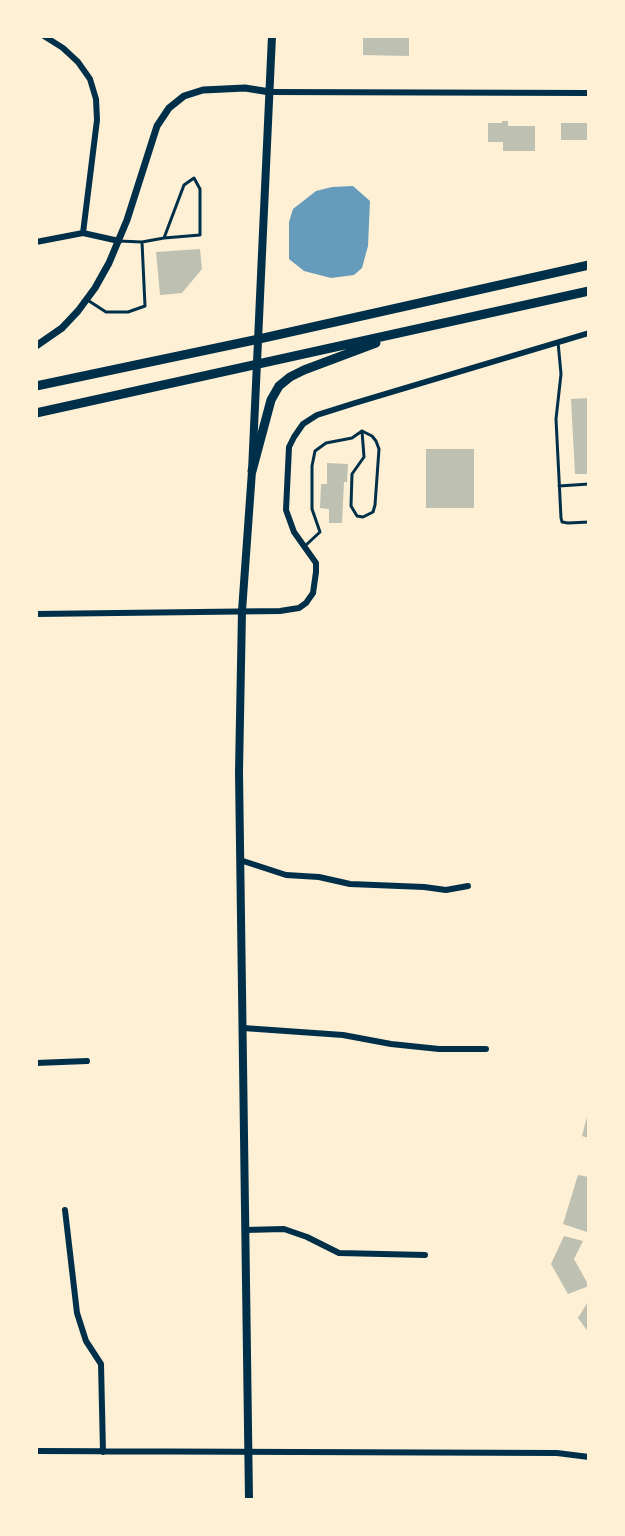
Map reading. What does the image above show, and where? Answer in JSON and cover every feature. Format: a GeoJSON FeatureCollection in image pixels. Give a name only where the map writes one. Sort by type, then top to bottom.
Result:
{"type":"FeatureCollection","features":[{"type":"Feature","properties":{"kind":"main road"},"geometry":{"type":"LineString","coordinates":[[249,1500],[239,772],[242,611],[259,339],[272,36]]}},
{"type":"Feature","properties":{"kind":"main road"},"geometry":{"type":"LineString","coordinates":[[36,386],[589,265]]}},
{"type":"Feature","properties":{"kind":"main road"},"geometry":{"type":"LineString","coordinates":[[36,413],[589,291]]}},
{"type":"Feature","properties":{"kind":"main road"},"geometry":{"type":"LineString","coordinates":[[252,471],[271,400],[279,386],[304,370],[410,330]]}},
{"type":"Feature","properties":{"kind":"street"},"geometry":{"type":"LineString","coordinates":[[44,36],[78,62],[90,79],[96,99],[97,120],[83,233]]}},
{"type":"Feature","properties":{"kind":"street"},"geometry":{"type":"LineString","coordinates":[[36,346],[62,328],[86,300],[109,263],[127,220],[157,126],[169,108],[184,96],[203,90],[245,88],[270,92],[589,93]]}},
{"type":"Feature","properties":{"kind":"street"},"geometry":{"type":"LineString","coordinates":[[36,242],[83,233],[119,241]]}},
{"type":"Feature","properties":{"kind":"street"},"geometry":{"type":"LineString","coordinates":[[36,614],[290,610],[306,603],[313,593],[316,563],[289,522],[286,510],[289,447],[308,419],[589,333]]}},
{"type":"Feature","properties":{"kind":"street"},"geometry":{"type":"LineString","coordinates":[[240,860],[286,875],[319,877],[350,884],[446,890],[468,886]]}},
{"type":"Feature","properties":{"kind":"street"},"geometry":{"type":"LineString","coordinates":[[243,1028],[343,1035],[439,1049],[486,1049]]}},
{"type":"Feature","properties":{"kind":"street"},"geometry":{"type":"LineString","coordinates":[[36,1063],[87,1061]]}},
{"type":"Feature","properties":{"kind":"street"},"geometry":{"type":"LineString","coordinates":[[65,1210],[77,1313],[86,1341],[101,1364],[103,1452]]}},
{"type":"Feature","properties":{"kind":"street"},"geometry":{"type":"LineString","coordinates":[[245,1230],[284,1229],[339,1253],[425,1255]]}},
{"type":"Feature","properties":{"kind":"street"},"geometry":{"type":"LineString","coordinates":[[36,1451],[557,1453],[589,1457]]}},
{"type":"Feature","properties":{"kind":"lane"},"geometry":{"type":"LineString","coordinates":[[119,241],[142,242],[200,235],[200,189],[194,178],[184,185],[164,238]]}},
{"type":"Feature","properties":{"kind":"lane"},"geometry":{"type":"LineString","coordinates":[[86,300],[106,312],[128,312],[145,306],[142,242]]}},
{"type":"Feature","properties":{"kind":"lane"},"geometry":{"type":"LineString","coordinates":[[558,342],[561,374],[556,419],[562,522],[589,522]]}},
{"type":"Feature","properties":{"kind":"lane"},"geometry":{"type":"LineString","coordinates":[[305,547],[320,532],[312,509],[315,451],[326,443],[352,438],[362,431]]}},
{"type":"Feature","properties":{"kind":"lane"},"geometry":{"type":"LineString","coordinates":[[362,431],[372,436],[379,449],[375,505],[373,512],[363,517],[357,516],[351,506],[352,474],[364,457],[362,431]]}},
{"type":"Feature","properties":{"kind":"lane"},"geometry":{"type":"LineString","coordinates":[[559,486],[589,484]]}},
{"type":"Feature","properties":{"kind":"water"},"geometry":{"type":"Polygon","coordinates":[[[353,186],[370,201],[368,246],[362,268],[354,275],[331,278],[304,271],[289,259],[289,222],[293,209],[316,191],[353,186]]]}},
{"type":"Feature","properties":{"kind":"building"},"geometry":{"type":"Polygon","coordinates":[[[363,36],[409,36],[409,56],[363,55],[363,36]]]}},
{"type":"Feature","properties":{"kind":"building"},"geometry":{"type":"Polygon","coordinates":[[[508,121],[508,126],[535,126],[535,151],[503,151],[503,142],[488,142],[488,123],[508,121]]]}},
{"type":"Feature","properties":{"kind":"building"},"geometry":{"type":"Polygon","coordinates":[[[561,123],[589,123],[589,140],[561,140],[561,123]]]}},
{"type":"Feature","properties":{"kind":"building"},"geometry":{"type":"Polygon","coordinates":[[[200,249],[202,269],[182,293],[160,295],[156,252],[200,249]]]}},
{"type":"Feature","properties":{"kind":"building"},"geometry":{"type":"Polygon","coordinates":[[[589,398],[589,474],[575,474],[571,399],[589,398]]]}},
{"type":"Feature","properties":{"kind":"building"},"geometry":{"type":"Polygon","coordinates":[[[426,449],[474,449],[474,508],[426,508],[426,449]]]}},
{"type":"Feature","properties":{"kind":"building"},"geometry":{"type":"Polygon","coordinates":[[[327,463],[348,464],[342,523],[329,523],[329,509],[320,508],[321,484],[327,484],[327,463]]]}},
{"type":"Feature","properties":{"kind":"building"},"geometry":{"type":"Polygon","coordinates":[[[589,1113],[589,1138],[582,1136],[589,1113]]]}},
{"type":"Feature","properties":{"kind":"building"},"geometry":{"type":"Polygon","coordinates":[[[578,1175],[589,1177],[587,1232],[563,1224],[578,1175]]]}},
{"type":"Feature","properties":{"kind":"building"},"geometry":{"type":"Polygon","coordinates":[[[564,1236],[583,1241],[574,1259],[589,1286],[568,1294],[551,1264],[564,1236]]]}},
{"type":"Feature","properties":{"kind":"building"},"geometry":{"type":"Polygon","coordinates":[[[589,1300],[589,1333],[578,1318],[589,1300]]]}}]}
